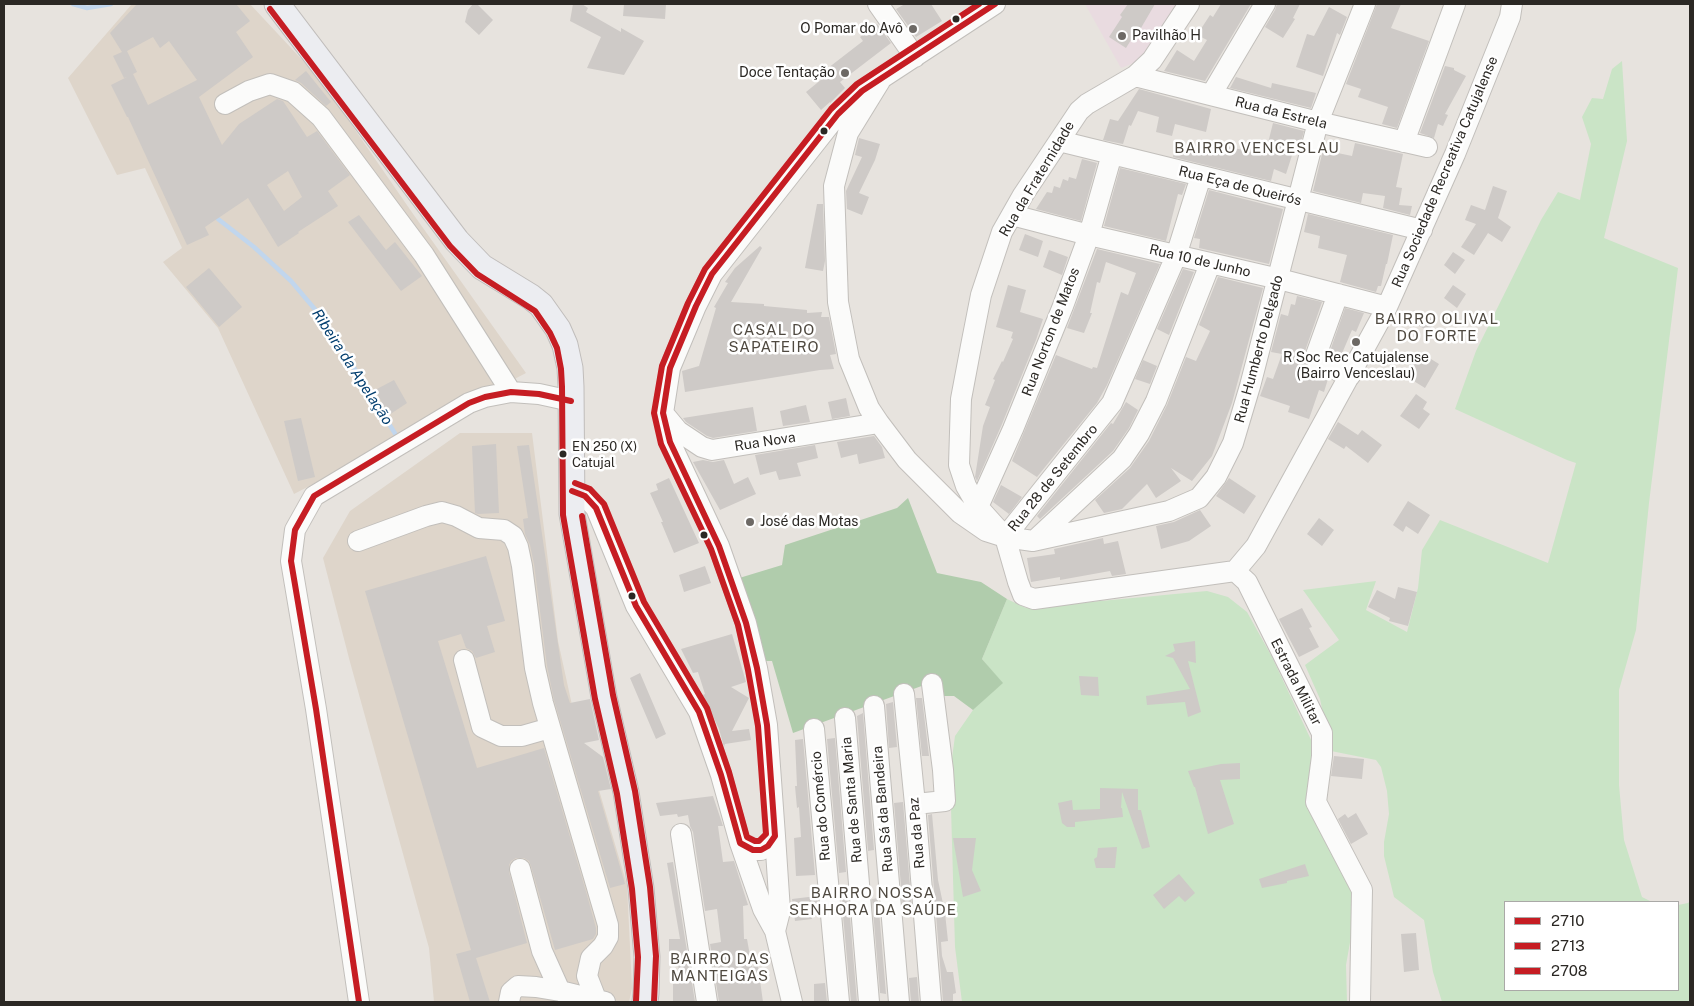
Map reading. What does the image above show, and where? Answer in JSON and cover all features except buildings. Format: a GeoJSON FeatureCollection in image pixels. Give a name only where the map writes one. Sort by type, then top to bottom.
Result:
{"type":"FeatureCollection","features":[{"type":"Feature","properties":{"kind":"main road"},"geometry":{"type":"LineString","coordinates":[[277,4],[466,251],[482,267],[541,305],[558,329],[568,358],[571,378],[572,514],[604,697],[626,792],[641,888],[647,957],[644,1002]]}},
{"type":"Feature","properties":{"kind":"street"},"geometry":{"type":"LineString","coordinates":[[878,4],[915,57]]}},
{"type":"Feature","properties":{"kind":"street","name":"Rua da Fraternidade"},"geometry":{"type":"LineString","coordinates":[[1005,537],[978,507],[966,486],[959,465],[961,399],[981,295],[1002,232],[1079,111],[1087,104],[1135,76],[1152,60],[1189,4]]}},
{"type":"Feature","properties":{"kind":"street"},"geometry":{"type":"LineString","coordinates":[[1211,95],[1265,4]]}},
{"type":"Feature","properties":{"kind":"street","name":"Rua Humberto Delgado"},"geometry":{"type":"LineString","coordinates":[[1005,537],[1033,541],[1169,510],[1199,498],[1216,477],[1233,443],[1250,386],[1318,122],[1365,4]]}},
{"type":"Feature","properties":{"kind":"street"},"geometry":{"type":"LineString","coordinates":[[1404,142],[1455,4]]}},
{"type":"Feature","properties":{"kind":"street","name":"Rua Sociedade Recreativa Catujalense"},"geometry":{"type":"LineString","coordinates":[[1235,570],[1256,546],[1387,307],[1455,154],[1510,17],[1512,4]]}},
{"type":"Feature","properties":{"kind":"street"},"geometry":{"type":"LineString","coordinates":[[775,931],[780,911],[775,836],[767,725],[757,668],[746,623],[719,546],[670,442],[663,413],[670,368],[696,306],[712,274],[838,114],[862,91],[915,57],[986,6]]}},
{"type":"Feature","properties":{"kind":"street","name":"Rua da Estrela"},"geometry":{"type":"LineString","coordinates":[[1135,76],[1427,147]]}},
{"type":"Feature","properties":{"kind":"street","name":"Rua 28 de Setembro"},"geometry":{"type":"LineString","coordinates":[[880,80],[848,133],[834,186],[838,302],[849,359],[869,408],[907,460],[960,513],[986,531],[1005,537],[1112,403],[1176,256],[1202,176]]}},
{"type":"Feature","properties":{"kind":"street"},"geometry":{"type":"LineString","coordinates":[[225,104],[249,91],[270,84],[293,92],[321,117],[424,256],[511,392]]}},
{"type":"Feature","properties":{"kind":"street","name":"Rua Eça de Queirós"},"geometry":{"type":"LineString","coordinates":[[1059,141],[1422,230]]}},
{"type":"Feature","properties":{"kind":"street","name":"Rua Norton de Matos"},"geometry":{"type":"LineString","coordinates":[[978,507],[1017,420],[1063,306],[1089,235],[1112,154]]}},
{"type":"Feature","properties":{"kind":"street","name":"Rua 10 de Junho"},"geometry":{"type":"LineString","coordinates":[[1012,216],[1279,279],[1387,307]]}},
{"type":"Feature","properties":{"kind":"street"},"geometry":{"type":"LineString","coordinates":[[1033,541],[1122,459],[1139,434],[1156,401],[1210,264]]}},
{"type":"Feature","properties":{"kind":"street"},"geometry":{"type":"LineString","coordinates":[[1338,294],[1315,358],[1319,362],[1350,376]]}},
{"type":"Feature","properties":{"kind":"street"},"geometry":{"type":"LineString","coordinates":[[359,1002],[316,709],[291,561],[295,530],[314,496],[469,403],[493,395],[511,392],[539,394],[571,401]]}},
{"type":"Feature","properties":{"kind":"street","name":"Rua Nova"},"geometry":{"type":"LineString","coordinates":[[663,413],[678,430],[702,447],[712,450],[879,423]]}},
{"type":"Feature","properties":{"kind":"street"},"geometry":{"type":"LineString","coordinates":[[572,491],[585,496],[596,508],[636,606],[699,712],[721,775],[740,843],[763,909],[775,931],[792,1002]]}},
{"type":"Feature","properties":{"kind":"street"},"geometry":{"type":"LineString","coordinates":[[358,541],[442,512],[456,516],[479,528],[504,530],[513,536],[518,547],[522,566],[535,668],[550,728],[608,925],[608,937],[603,946],[591,958],[587,976],[602,1001]]}},
{"type":"Feature","properties":{"kind":"street"},"geometry":{"type":"LineString","coordinates":[[1005,537],[1023,596],[1034,600],[1235,570]]}},
{"type":"Feature","properties":{"kind":"street","name":"Estrada Militar"},"geometry":{"type":"LineString","coordinates":[[1235,570],[1247,582],[1322,733],[1322,756],[1316,802],[1362,890],[1360,1002]]}},
{"type":"Feature","properties":{"kind":"street"},"geometry":{"type":"LineString","coordinates":[[464,660],[482,727],[501,736],[522,736],[550,728]]}},
{"type":"Feature","properties":{"kind":"street"},"geometry":{"type":"LineString","coordinates":[[915,804],[945,801],[932,684]]}},
{"type":"Feature","properties":{"kind":"street","name":"Rua da Paz"},"geometry":{"type":"LineString","coordinates":[[904,694],[931,1002]]}},
{"type":"Feature","properties":{"kind":"street","name":"Rua Sá da Bandeira"},"geometry":{"type":"LineString","coordinates":[[874,706],[899,1002]]}},
{"type":"Feature","properties":{"kind":"street","name":"Rua de Santa Maria"},"geometry":{"type":"LineString","coordinates":[[845,718],[869,1002]]}},
{"type":"Feature","properties":{"kind":"street","name":"Rua do Comércio"},"geometry":{"type":"LineString","coordinates":[[814,729],[839,1002]]}},
{"type":"Feature","properties":{"kind":"street"},"geometry":{"type":"LineString","coordinates":[[681,834],[707,1002]]}},
{"type":"Feature","properties":{"kind":"street"},"geometry":{"type":"LineString","coordinates":[[740,843],[753,850],[761,850],[768,846],[775,836]]}},
{"type":"Feature","properties":{"kind":"street"},"geometry":{"type":"LineString","coordinates":[[520,869],[542,951],[560,991]]}},
{"type":"Feature","properties":{"kind":"street"},"geometry":{"type":"LineString","coordinates":[[509,1002],[511,992],[518,986],[536,986],[602,1001]]}},
{"type":"Feature","properties":{"kind":"shaded area"},"geometry":{"type":"Polygon","coordinates":[[[132,4],[250,4],[320,79],[526,373],[294,494],[218,328],[163,262],[182,248],[145,168],[117,175],[68,78],[132,4]]]}},
{"type":"Feature","properties":{"kind":"shaded area"},"geometry":{"type":"Polygon","coordinates":[[[1085,4],[1178,4],[1139,61],[1121,68],[1085,4]]]}},
{"type":"Feature","properties":{"kind":"shaded area"},"geometry":{"type":"Polygon","coordinates":[[[460,433],[532,433],[558,641],[591,792],[599,790],[627,885],[632,988],[629,1002],[434,1002],[429,948],[323,558],[350,511],[460,433]]]}},
{"type":"Feature","properties":{"kind":"green space"},"geometry":{"type":"Polygon","coordinates":[[[1622,61],[1627,141],[1604,238],[1678,268],[1649,503],[1636,630],[1619,690],[1619,785],[1624,840],[1642,897],[1650,901],[1504,901],[1504,991],[1679,991],[1679,905],[1690,901],[1690,1002],[1442,1002],[1433,972],[1424,920],[1394,897],[1384,856],[1384,842],[1389,814],[1387,791],[1381,767],[1376,760],[1331,751],[1320,699],[1305,665],[1339,640],[1303,590],[1376,581],[1366,610],[1407,632],[1418,588],[1422,550],[1440,520],[1548,563],[1576,463],[1455,409],[1476,351],[1541,220],[1558,192],[1580,200],[1591,144],[1582,117],[1592,98],[1603,99],[1612,69],[1622,61]]]}},
{"type":"Feature","properties":{"kind":"green space"},"geometry":{"type":"Polygon","coordinates":[[[908,498],[937,573],[981,582],[1007,599],[982,659],[1003,683],[973,710],[954,696],[939,696],[938,680],[793,733],[772,661],[762,661],[736,579],[782,565],[785,545],[897,508],[908,498]]]}},
{"type":"Feature","properties":{"kind":"green space"},"geometry":{"type":"Polygon","coordinates":[[[1207,591],[1228,597],[1247,612],[1272,657],[1312,742],[1312,756],[1357,903],[1346,965],[1347,1002],[962,1002],[955,947],[950,773],[955,736],[973,710],[1002,683],[982,659],[1007,599],[1026,608],[1207,591]]]}},
{"type":"Feature","properties":{"kind":"waterway","name":"Ribeira da Apelação"},"geometry":{"type":"LineString","coordinates":[[73,4],[87,8],[111,4]]}},
{"type":"Feature","properties":{"kind":"waterway","name":"Ribeira da Apelação"},"geometry":{"type":"LineString","coordinates":[[218,219],[254,247],[291,281],[324,320],[396,435]]}},
{"type":"Feature","properties":{"kind":"transit line","name":"2708"},"geometry":{"type":"LineString","coordinates":[[575,483],[590,489],[604,504],[644,602],[707,708],[729,772],[747,837],[759,841],[766,834],[758,726],[748,670],[738,625],[711,549],[661,444],[654,413],[662,366],[688,303],[705,269],[831,109],[857,84],[979,4]]}},
{"type":"Feature","properties":{"kind":"transit line","name":"2710"},"geometry":{"type":"LineString","coordinates":[[572,491],[585,496],[596,508],[636,606],[699,712],[721,775],[740,843],[753,850],[761,850],[768,846],[775,836],[767,725],[757,668],[746,623],[719,546],[670,442],[663,413],[670,368],[696,306],[712,274],[838,114],[862,91],[995,4]]}},
{"type":"Feature","properties":{"kind":"transit line","name":"2713"},"geometry":{"type":"LineString","coordinates":[[270,9],[450,246],[477,274],[535,311],[550,333],[557,348],[562,387],[563,515],[595,699],[617,794],[632,889],[638,957],[636,1001]]}},
{"type":"Feature","properties":{"kind":"transit line","name":"2710"},"geometry":{"type":"LineString","coordinates":[[359,1002],[316,709],[291,561],[295,530],[314,496],[469,403],[485,397],[511,392],[539,394],[571,401]]}},
{"type":"Feature","properties":{"kind":"transit line","name":"2708"},"geometry":{"type":"LineString","coordinates":[[582,516],[613,695],[635,791],[650,887],[656,956],[654,1002]]}},
{"type":"Feature","properties":{"kind":"place","name":"O Pomar do Avô"},"geometry":{"type":"Point","coordinates":[913,29]}},
{"type":"Feature","properties":{"kind":"place","name":"Pavilhão H"},"geometry":{"type":"Point","coordinates":[1122,36]}},
{"type":"Feature","properties":{"kind":"place","name":"Doce Tentação"},"geometry":{"type":"Point","coordinates":[845,73]}},
{"type":"Feature","properties":{"kind":"place","name":"R Soc Rec Catujalense (Bairro Venceslau)"},"geometry":{"type":"Point","coordinates":[1356,342]}},
{"type":"Feature","properties":{"kind":"place","name":"EN 250 (X) Catujal"},"geometry":{"type":"Point","coordinates":[563,454]}},
{"type":"Feature","properties":{"kind":"place","name":"José das Motas"},"geometry":{"type":"Point","coordinates":[750,522]}},
{"type":"Feature","properties":{"kind":"district","name":"BAIRRO VENCESLAU"},"geometry":{"type":"Point","coordinates":[1257,148]}},
{"type":"Feature","properties":{"kind":"district","name":"BAIRRO OLIVAL DO FORTE"},"geometry":{"type":"Point","coordinates":[1437,328]}},
{"type":"Feature","properties":{"kind":"district","name":"CASAL DO SAPATEIRO"},"geometry":{"type":"Point","coordinates":[774,338]}},
{"type":"Feature","properties":{"kind":"district","name":"BAIRRO NOSSA SENHORA DA SAÚDE"},"geometry":{"type":"Point","coordinates":[873,902]}},
{"type":"Feature","properties":{"kind":"district","name":"BAIRRO DAS MANTEIGAS"},"geometry":{"type":"Point","coordinates":[720,968]}}]}
